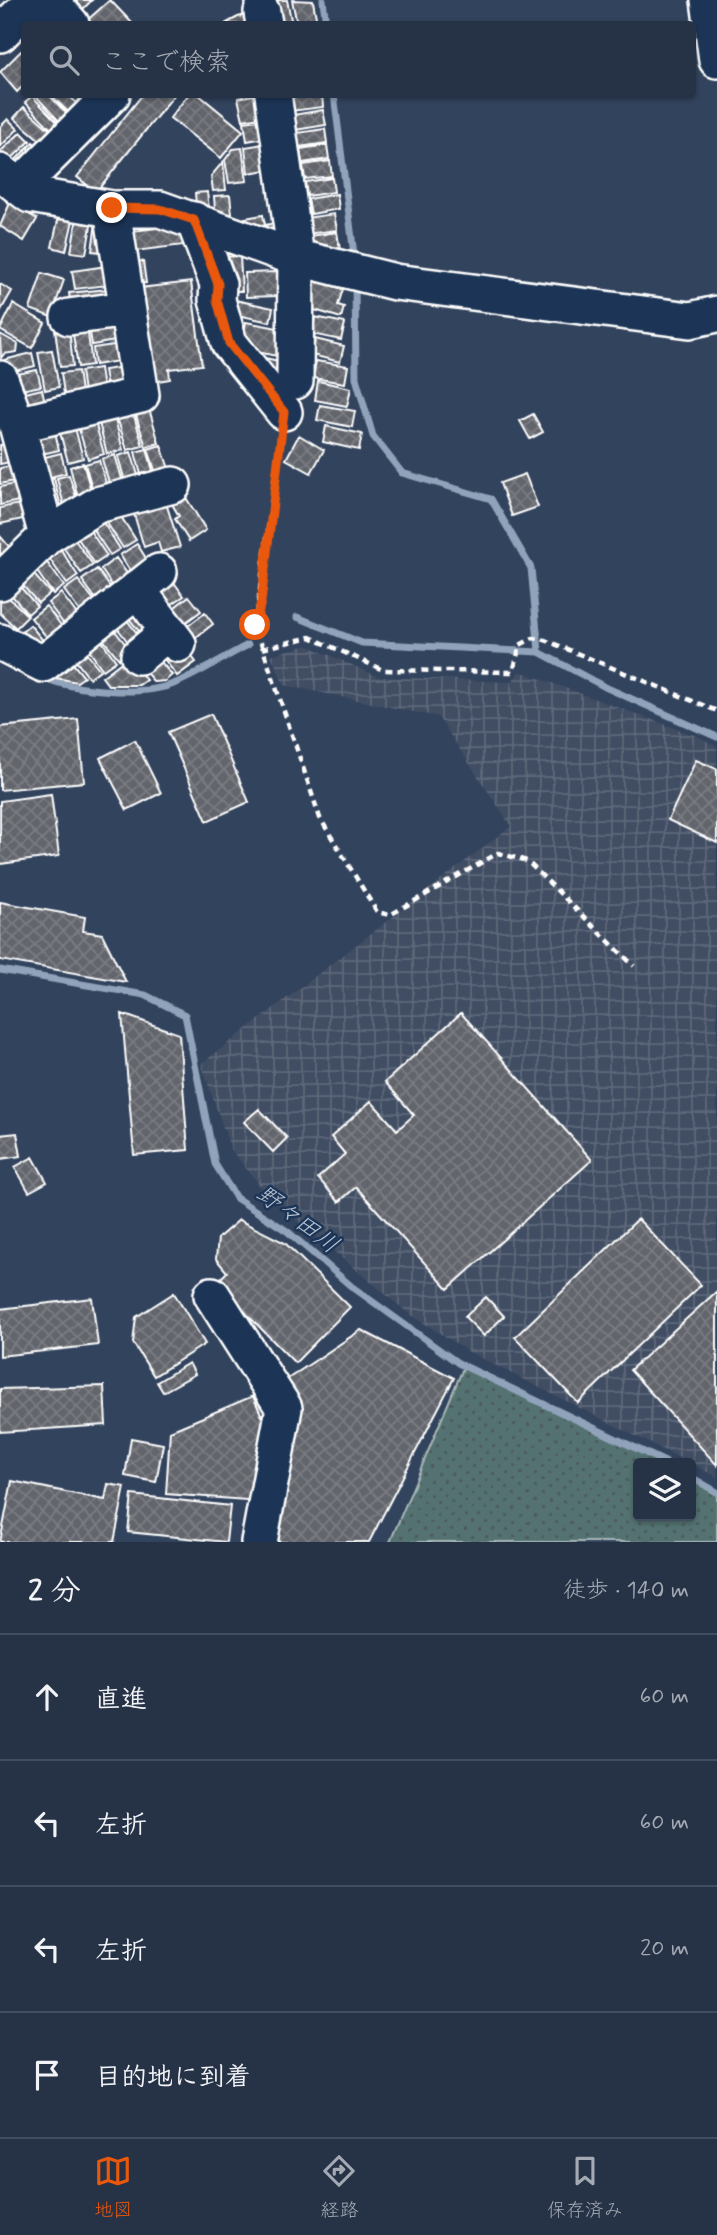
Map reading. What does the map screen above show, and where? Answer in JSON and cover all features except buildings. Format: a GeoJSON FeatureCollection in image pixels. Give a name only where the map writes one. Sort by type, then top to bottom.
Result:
{"type":"FeatureCollection","features":[{"type":"Feature","properties":{"kind":"street"},"geometry":{"type":"LineString","coordinates":[[0,34],[34,0]]}},
{"type":"Feature","properties":{"kind":"street"},"geometry":{"type":"LineString","coordinates":[[49,0],[68,21]]}},
{"type":"Feature","properties":{"kind":"street"},"geometry":{"type":"LineString","coordinates":[[709,0],[717,60]]}},
{"type":"Feature","properties":{"kind":"street"},"geometry":{"type":"LineString","coordinates":[[106,98],[10,179],[30,195],[112,208],[160,209],[296,257],[395,282],[690,320],[717,314]]}},
{"type":"Feature","properties":{"kind":"street"},"geometry":{"type":"LineString","coordinates":[[274,98],[296,257],[290,397]]}},
{"type":"Feature","properties":{"kind":"street"},"geometry":{"type":"LineString","coordinates":[[18,425],[141,395],[112,208]]}},
{"type":"Feature","properties":{"kind":"street"},"geometry":{"type":"LineString","coordinates":[[194,220],[218,284],[217,300],[229,343],[290,397]]}},
{"type":"Feature","properties":{"kind":"street"},"geometry":{"type":"LineString","coordinates":[[69,317],[127,309]]}},
{"type":"Feature","properties":{"kind":"street"},"geometry":{"type":"LineString","coordinates":[[0,379],[18,425],[47,536]]}},
{"type":"Feature","properties":{"kind":"street"},"geometry":{"type":"LineString","coordinates":[[0,582],[47,536],[97,505],[173,485]]}},
{"type":"Feature","properties":{"kind":"street"},"geometry":{"type":"LineString","coordinates":[[0,642],[43,664],[148,581],[174,637],[139,656]]}},
{"type":"Feature","properties":{"kind":"street"},"geometry":{"type":"LineString","coordinates":[[212,1295],[284,1408],[259,1542]]}},
{"type":"Feature","properties":{"kind":"path"},"geometry":{"type":"LineString","coordinates":[[290,397],[261,602],[255,625],[320,818],[377,912],[390,915],[498,853],[527,860],[634,966]]}},
{"type":"Feature","properties":{"kind":"path"},"geometry":{"type":"LineString","coordinates":[[262,649],[310,637],[383,670],[513,672],[520,645],[533,638],[545,639],[717,711]]}},
{"type":"Feature","properties":{"kind":"shaded area"},"geometry":{"type":"Polygon","coordinates":[[[307,645],[379,677],[512,682],[519,671],[702,738],[717,747],[717,1477],[696,1466],[696,1458],[679,1458],[469,1352],[408,1313],[269,1197],[231,1150],[201,1064],[511,826],[438,717],[284,685],[271,655],[307,645]]]}},
{"type":"Feature","properties":{"kind":"green space"},"geometry":{"type":"Polygon","coordinates":[[[463,1368],[609,1435],[651,1458],[633,1458],[633,1521],[696,1521],[696,1483],[717,1495],[717,1542],[390,1542],[463,1368]]]}},
{"type":"Feature","properties":{"kind":"waterway"},"geometry":{"type":"LineString","coordinates":[[323,0],[326,21]]}},
{"type":"Feature","properties":{"kind":"waterway"},"geometry":{"type":"LineString","coordinates":[[334,98],[355,263]]}},
{"type":"Feature","properties":{"kind":"waterway"},"geometry":{"type":"LineString","coordinates":[[355,282],[356,378],[373,436],[402,473],[491,499],[531,568],[539,652]]}},
{"type":"Feature","properties":{"kind":"waterway"},"geometry":{"type":"LineString","coordinates":[[297,617],[362,643],[539,652],[605,687],[717,737]]}},
{"type":"Feature","properties":{"kind":"waterway"},"geometry":{"type":"LineString","coordinates":[[42,677],[90,689],[146,690],[176,683],[248,645]]}},
{"type":"Feature","properties":{"kind":"waterway","name":"野々田川"},"geometry":{"type":"LineString","coordinates":[[0,970],[145,995],[185,1015],[215,1164],[236,1198],[287,1231],[351,1286],[458,1363],[657,1458]]}},
{"type":"Feature","properties":{"kind":"waterway","name":"野々田川"},"geometry":{"type":"LineString","coordinates":[[696,1480],[717,1492]]}},
{"type":"Feature","properties":{"kind":"route"},"geometry":{"type":"LineString","coordinates":[[112,208],[160,209],[194,220],[218,284],[217,300],[229,343],[284,412],[261,602],[255,625]]}}]}
